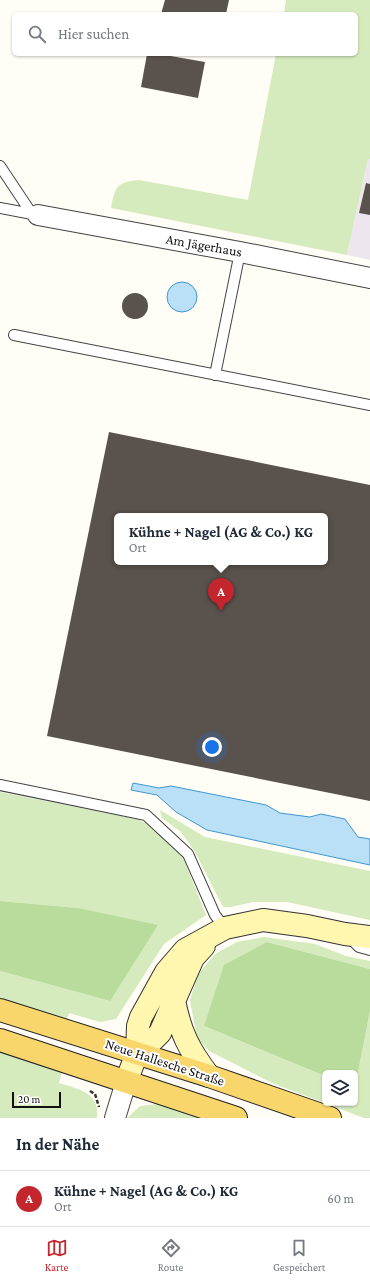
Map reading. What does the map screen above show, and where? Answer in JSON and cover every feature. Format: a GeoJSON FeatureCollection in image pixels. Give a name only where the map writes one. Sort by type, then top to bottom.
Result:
{"type":"FeatureCollection","features":[{"type":"Feature","properties":{"kind":"main road","name":"Neue Hallesche Straße"},"geometry":{"type":"LineString","coordinates":[[0,1010],[209,1076],[330,1118]]}},
{"type":"Feature","properties":{"kind":"main road"},"geometry":{"type":"LineString","coordinates":[[0,1040],[236,1118]]}},
{"type":"Feature","properties":{"kind":"street","name":"Am Jägerhaus"},"geometry":{"type":"LineString","coordinates":[[35,215],[240,252],[370,278]]}},
{"type":"Feature","properties":{"kind":"street"},"geometry":{"type":"LineString","coordinates":[[115,1118],[136,1053],[138,1026],[141,1017],[166,972],[185,950],[221,930],[263,920],[370,937]]}},
{"type":"Feature","properties":{"kind":"street"},"geometry":{"type":"LineString","coordinates":[[136,1053],[150,1044],[160,1033],[193,958],[221,930]]}},
{"type":"Feature","properties":{"kind":"street"},"geometry":{"type":"LineString","coordinates":[[174,1000],[177,1018],[183,1036],[209,1076]]}},
{"type":"Feature","properties":{"kind":"lane"},"geometry":{"type":"LineString","coordinates":[[0,166],[35,215]]}},
{"type":"Feature","properties":{"kind":"lane"},"geometry":{"type":"LineString","coordinates":[[0,208],[35,215]]}},
{"type":"Feature","properties":{"kind":"lane"},"geometry":{"type":"LineString","coordinates":[[215,375],[240,252]]}},
{"type":"Feature","properties":{"kind":"lane"},"geometry":{"type":"LineString","coordinates":[[14,335],[370,405]]}},
{"type":"Feature","properties":{"kind":"lane"},"geometry":{"type":"LineString","coordinates":[[0,785],[146,815],[188,854],[221,930]]}},
{"type":"Feature","properties":{"kind":"lane"},"geometry":{"type":"LineString","coordinates":[[345,934],[360,947],[370,950]]}},
{"type":"Feature","properties":{"kind":"shaded area"},"geometry":{"type":"Polygon","coordinates":[[[368,159],[370,159],[370,260],[347,255],[368,159]]]}},
{"type":"Feature","properties":{"kind":"green space"},"geometry":{"type":"Polygon","coordinates":[[[286,0],[370,0],[370,159],[368,159],[347,255],[111,208],[116,190],[121,184],[139,180],[248,200],[276,56],[358,56],[358,12],[284,12],[286,0]]]}},
{"type":"Feature","properties":{"kind":"green space"},"geometry":{"type":"Polygon","coordinates":[[[0,792],[137,819],[161,831],[180,850],[206,915],[164,944],[116,1019],[100,1022],[69,1013],[66,1022],[0,1001],[0,971],[110,1001],[78,908],[0,901],[0,792]]]}},
{"type":"Feature","properties":{"kind":"green space"},"geometry":{"type":"Polygon","coordinates":[[[160,810],[205,837],[370,871],[370,920],[287,902],[253,902],[231,907],[223,907],[194,850],[181,832],[162,818],[160,810]]]}},
{"type":"Feature","properties":{"kind":"green space"},"geometry":{"type":"Polygon","coordinates":[[[0,901],[78,908],[158,925],[110,1001],[0,971],[0,901]]]}},
{"type":"Feature","properties":{"kind":"green space"},"geometry":{"type":"Polygon","coordinates":[[[264,937],[315,944],[346,956],[370,961],[370,969],[267,942],[204,1026],[322,1075],[322,1102],[272,1083],[209,1051],[197,1038],[190,1000],[198,974],[215,954],[237,942],[264,937]]]}},
{"type":"Feature","properties":{"kind":"green space"},"geometry":{"type":"Polygon","coordinates":[[[267,942],[370,969],[370,1011],[358,1073],[358,1070],[322,1070],[322,1075],[204,1026],[224,965],[267,942]]]}},
{"type":"Feature","properties":{"kind":"green space"},"geometry":{"type":"Polygon","coordinates":[[[370,1011],[370,1118],[364,1118],[332,1106],[358,1106],[358,1073],[370,1011]]]}},
{"type":"Feature","properties":{"kind":"green space"},"geometry":{"type":"Polygon","coordinates":[[[0,1052],[62,1072],[59,1083],[80,1090],[91,1097],[95,1102],[97,1109],[97,1118],[0,1118],[0,1052]]]}},
{"type":"Feature","properties":{"kind":"green space"},"geometry":{"type":"Polygon","coordinates":[[[157,1104],[201,1118],[127,1118],[140,1106],[157,1104]]]}},
{"type":"Feature","properties":{"kind":"water"},"geometry":{"type":"Polygon","coordinates":[[[182,282],[193,286],[197,297],[193,308],[182,312],[171,308],[167,297],[171,286],[182,282]]]}},
{"type":"Feature","properties":{"kind":"water"},"geometry":{"type":"Polygon","coordinates":[[[133,783],[159,788],[171,786],[266,805],[280,813],[310,817],[321,814],[345,819],[358,837],[370,839],[370,865],[207,830],[176,812],[157,795],[131,790],[133,783]]]}},
{"type":"Feature","properties":{"kind":"building"},"geometry":{"type":"Polygon","coordinates":[[[165,0],[229,0],[226,12],[162,12],[165,0]]]}},
{"type":"Feature","properties":{"kind":"building"},"geometry":{"type":"Polygon","coordinates":[[[147,56],[170,56],[205,62],[198,98],[141,87],[147,56]]]}},
{"type":"Feature","properties":{"kind":"building"},"geometry":{"type":"Polygon","coordinates":[[[366,183],[370,184],[370,215],[359,213],[366,183]]]}},
{"type":"Feature","properties":{"kind":"building"},"geometry":{"type":"Polygon","coordinates":[[[135,293],[144,297],[148,306],[144,315],[135,319],[126,315],[122,306],[126,297],[135,293]]]}},
{"type":"Feature","properties":{"kind":"building"},"geometry":{"type":"Polygon","coordinates":[[[109,432],[370,485],[370,801],[47,736],[109,432]]]}},
{"type":"Feature","properties":{"kind":"place","name":"Kühne + Nagel (AG & Co.) KG"},"geometry":{"type":"Point","coordinates":[221,611]}}]}
